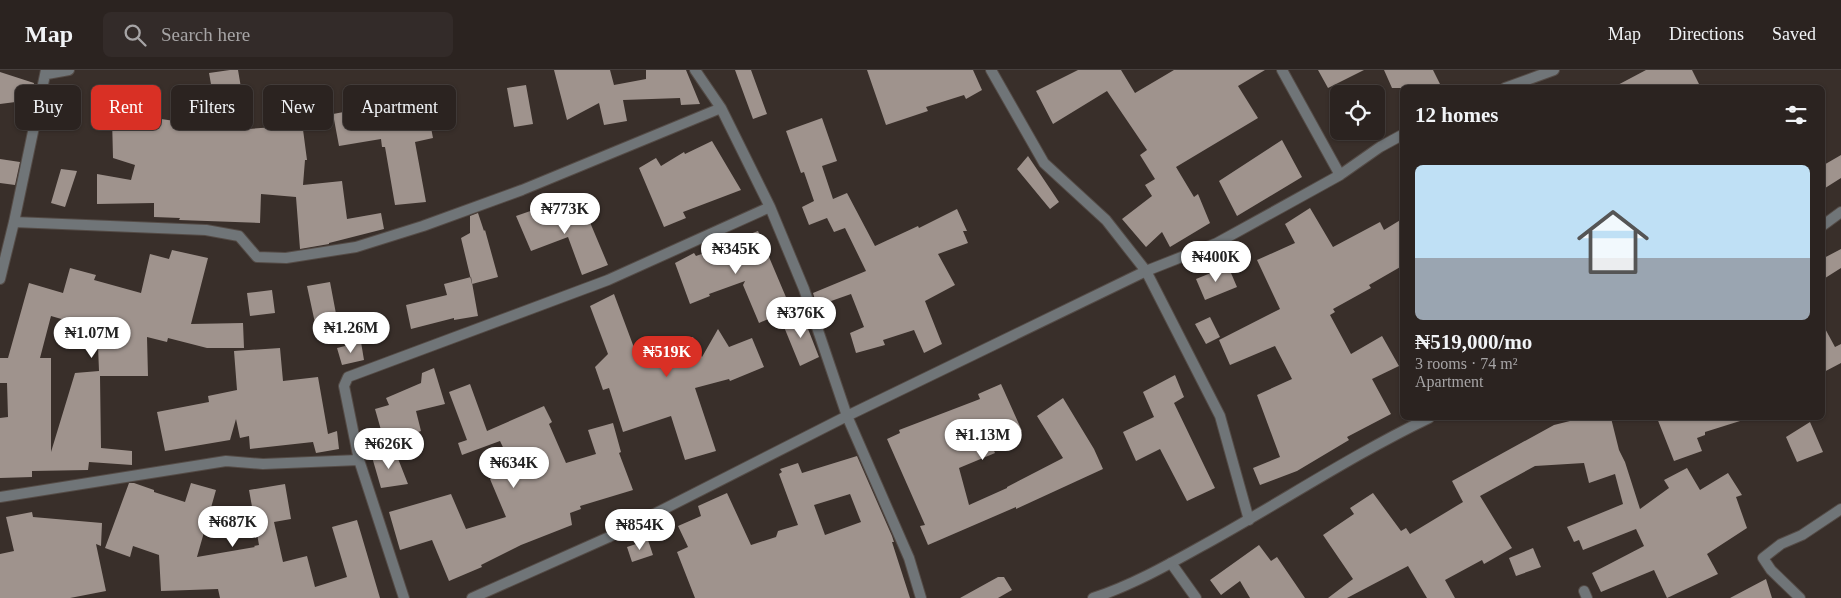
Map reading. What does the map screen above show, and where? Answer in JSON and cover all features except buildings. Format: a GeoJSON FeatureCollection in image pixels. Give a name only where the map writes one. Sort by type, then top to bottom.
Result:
{"type":"FeatureCollection","features":[{"type":"Feature","properties":{"kind":"street"},"geometry":{"type":"LineString","coordinates":[[0,279],[46,72],[69,70]]}},
{"type":"Feature","properties":{"kind":"street"},"geometry":{"type":"LineString","coordinates":[[695,70],[721,108],[770,207],[804,289],[847,416],[909,558],[921,598]]}},
{"type":"Feature","properties":{"kind":"street"},"geometry":{"type":"LineString","coordinates":[[991,70],[1044,163],[1106,220],[1146,271],[1220,416],[1249,520]]}},
{"type":"Feature","properties":{"kind":"street"},"geometry":{"type":"LineString","coordinates":[[1282,70],[1340,174]]}},
{"type":"Feature","properties":{"kind":"street"},"geometry":{"type":"LineString","coordinates":[[1513,85],[1554,70]]}},
{"type":"Feature","properties":{"kind":"street"},"geometry":{"type":"LineString","coordinates":[[14,222],[206,230],[239,236],[257,257],[286,258],[356,247],[423,226],[522,190],[721,108]]}},
{"type":"Feature","properties":{"kind":"street"},"geometry":{"type":"LineString","coordinates":[[472,598],[609,537],[847,416],[1146,271],[1217,243],[1340,174],[1400,136]]}},
{"type":"Feature","properties":{"kind":"street"},"geometry":{"type":"LineString","coordinates":[[404,598],[359,460],[344,386],[348,376],[608,280],[770,207]]}},
{"type":"Feature","properties":{"kind":"street"},"geometry":{"type":"LineString","coordinates":[[1825,224],[1841,212]]}},
{"type":"Feature","properties":{"kind":"street"},"geometry":{"type":"LineString","coordinates":[[1093,598],[1171,563],[1249,520],[1392,436],[1425,420]]}},
{"type":"Feature","properties":{"kind":"street"},"geometry":{"type":"LineString","coordinates":[[0,497],[226,461],[263,464],[359,460]]}},
{"type":"Feature","properties":{"kind":"street"},"geometry":{"type":"LineString","coordinates":[[1800,598],[1770,570],[1763,558],[1781,544],[1802,535],[1841,509]]}},
{"type":"Feature","properties":{"kind":"street"},"geometry":{"type":"LineString","coordinates":[[1171,563],[1196,598]]}}]}
